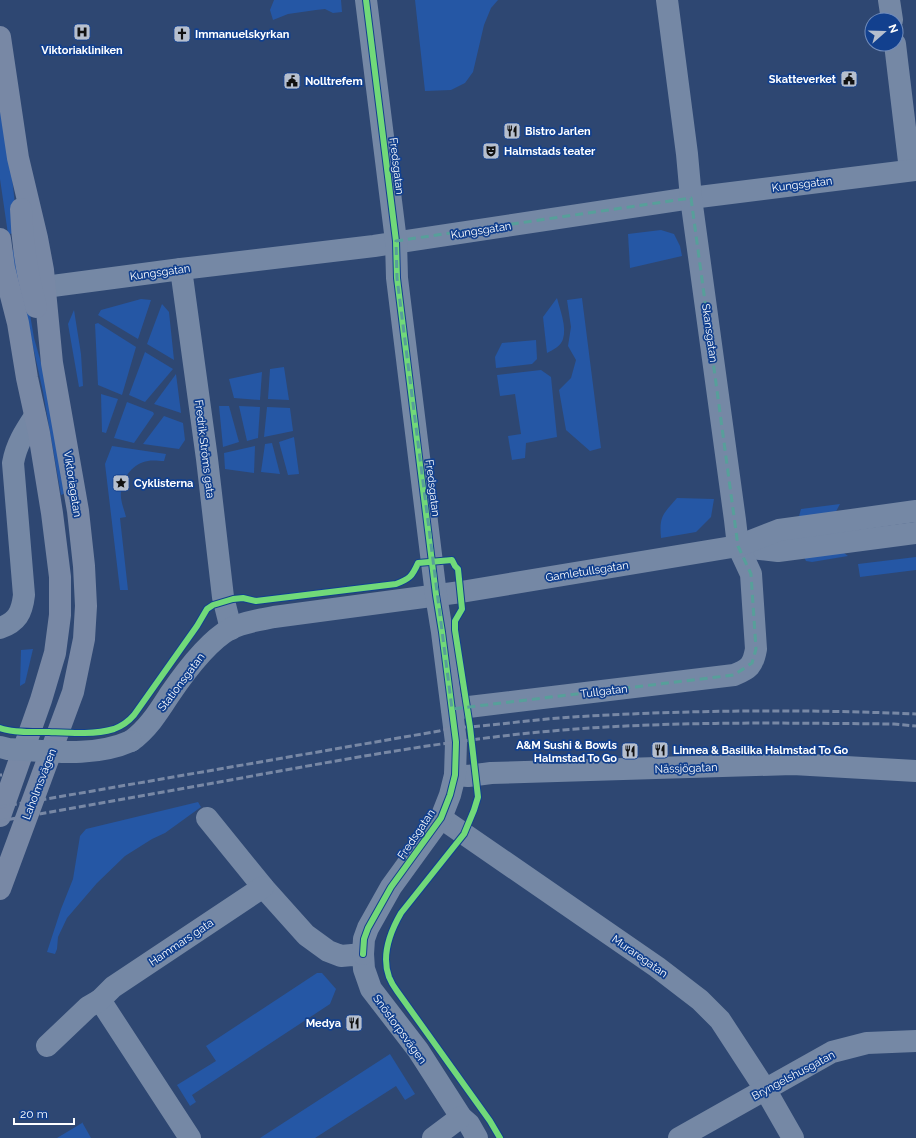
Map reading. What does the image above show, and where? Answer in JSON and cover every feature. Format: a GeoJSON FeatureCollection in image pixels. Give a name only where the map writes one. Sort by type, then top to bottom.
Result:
{"type":"FeatureCollection","features":[{"type":"Feature","properties":{"kind":"highway","name":"Viktoriagatan"},"geometry":{"type":"LineString","coordinates":[[0,37],[18,158],[37,238],[45,287],[52,364],[78,511],[84,566],[86,606]]}},
{"type":"Feature","properties":{"kind":"highway","name":"Viktoriagatan"},"geometry":{"type":"LineString","coordinates":[[18,158],[22,240],[30,288],[52,364]]}},
{"type":"Feature","properties":{"kind":"highway"},"geometry":{"type":"LineString","coordinates":[[0,239],[4,268],[18,323],[46,477],[60,577],[60,615],[55,654],[41,700],[0,816]]}},
{"type":"Feature","properties":{"kind":"highway"},"geometry":{"type":"LineString","coordinates":[[0,304],[27,378]]}},
{"type":"Feature","properties":{"kind":"highway","name":"Laholmsvägen"},"geometry":{"type":"LineString","coordinates":[[0,889],[73,692],[84,639],[86,606]]}},
{"type":"Feature","properties":{"kind":"street","name":"Fredsgatan"},"geometry":{"type":"LineString","coordinates":[[363,954],[366,934],[374,916],[391,887],[441,818],[450,795],[455,774],[456,742],[436,595],[397,278],[396,241],[366,0]]}},
{"type":"Feature","properties":{"kind":"street","name":"Skansgatan"},"geometry":{"type":"LineString","coordinates":[[667,0],[687,154],[691,198],[736,520],[738,546],[751,574],[756,649],[752,664]]}},
{"type":"Feature","properties":{"kind":"street"},"geometry":{"type":"LineString","coordinates":[[889,0],[891,12]]}},
{"type":"Feature","properties":{"kind":"street"},"geometry":{"type":"LineString","coordinates":[[896,52],[913,170]]}},
{"type":"Feature","properties":{"kind":"street","name":"Kungsgatan"},"geometry":{"type":"LineString","coordinates":[[45,287],[366,247],[396,241],[440,236],[691,198],[913,170]]}},
{"type":"Feature","properties":{"kind":"street","name":"Fredrik Ströms gata"},"geometry":{"type":"LineString","coordinates":[[181,269],[223,597],[231,629]]}},
{"type":"Feature","properties":{"kind":"street"},"geometry":{"type":"LineString","coordinates":[[5,626],[18,615],[22,606],[24,595],[13,463],[15,452],[20,440],[35,416]]}},
{"type":"Feature","properties":{"kind":"street","name":"Gamletullsgatan"},"geometry":{"type":"LineString","coordinates":[[436,595],[738,546],[779,530],[916,511]]}},
{"type":"Feature","properties":{"kind":"street","name":"Gamletullsgatan"},"geometry":{"type":"LineString","coordinates":[[738,546],[778,551],[916,533]]}},
{"type":"Feature","properties":{"kind":"street","name":"Stationsgatan"},"geometry":{"type":"LineString","coordinates":[[0,747],[8,749],[68,752],[110,749],[131,741],[145,729],[156,716],[194,661],[218,637],[231,629],[246,623],[274,617],[436,595]]}},
{"type":"Feature","properties":{"kind":"street","name":"Tullgatan"},"geometry":{"type":"LineString","coordinates":[[452,709],[734,675],[747,669],[752,664]]}},
{"type":"Feature","properties":{"kind":"street","name":"Nässjögatan"},"geometry":{"type":"LineString","coordinates":[[455,774],[468,776],[491,773],[793,764],[916,771]]}},
{"type":"Feature","properties":{"kind":"street"},"geometry":{"type":"LineString","coordinates":[[207,818],[263,887],[306,935],[328,951],[341,956],[363,954]]}},
{"type":"Feature","properties":{"kind":"street","name":"Muraregatan"},"geometry":{"type":"LineString","coordinates":[[441,818],[657,967],[700,1000],[720,1020],[765,1090],[793,1138]]}},
{"type":"Feature","properties":{"kind":"street","name":"Hammars gata"},"geometry":{"type":"LineString","coordinates":[[47,1046],[88,1007],[100,1000],[113,987],[263,887]]}},
{"type":"Feature","properties":{"kind":"street","name":"Snöstorpsvägen"},"geometry":{"type":"LineString","coordinates":[[363,954],[364,969],[371,989],[418,1050],[461,1117],[469,1124],[477,1138]]}},
{"type":"Feature","properties":{"kind":"street"},"geometry":{"type":"LineString","coordinates":[[100,1000],[190,1138]]}},
{"type":"Feature","properties":{"kind":"street","name":"Bryngelshusgatan"},"geometry":{"type":"LineString","coordinates":[[679,1138],[832,1052],[867,1043],[916,1041]]}},
{"type":"Feature","properties":{"kind":"street"},"geometry":{"type":"LineString","coordinates":[[433,1138],[461,1117]]}},
{"type":"Feature","properties":{"kind":"highlighted area"},"geometry":{"type":"Polygon","coordinates":[[[691,198],[738,546],[751,574],[756,649],[752,663],[734,675],[452,709],[397,278],[396,241],[691,198]]]}},
{"type":"Feature","properties":{"kind":"shaded area"},"geometry":{"type":"Polygon","coordinates":[[[274,0],[341,0],[342,12],[333,13],[325,9],[316,10],[288,14],[273,20],[270,10],[274,0]]]}},
{"type":"Feature","properties":{"kind":"shaded area"},"geometry":{"type":"Polygon","coordinates":[[[415,0],[498,0],[491,8],[484,25],[473,72],[465,83],[451,90],[425,91],[415,0]]]}},
{"type":"Feature","properties":{"kind":"shaded area"},"geometry":{"type":"Polygon","coordinates":[[[0,89],[10,158],[18,233],[8,234],[0,179],[0,89]]]}},
{"type":"Feature","properties":{"kind":"shaded area"},"geometry":{"type":"Polygon","coordinates":[[[661,230],[674,234],[680,246],[682,256],[630,268],[628,234],[661,230]]]}},
{"type":"Feature","properties":{"kind":"shaded area"},"geometry":{"type":"Polygon","coordinates":[[[19,249],[34,338],[44,373],[66,493],[61,495],[43,392],[32,342],[8,251],[19,249]]]}},
{"type":"Feature","properties":{"kind":"shaded area"},"geometry":{"type":"Polygon","coordinates":[[[557,298],[563,318],[564,334],[560,344],[547,353],[543,317],[557,298]]]}},
{"type":"Feature","properties":{"kind":"shaded area"},"geometry":{"type":"Polygon","coordinates":[[[582,298],[601,448],[590,451],[566,430],[559,390],[571,378],[576,360],[568,346],[571,327],[567,300],[582,298]]]}},
{"type":"Feature","properties":{"kind":"shaded area"},"geometry":{"type":"Polygon","coordinates":[[[141,299],[151,300],[138,339],[98,315],[101,310],[141,299]]]}},
{"type":"Feature","properties":{"kind":"shaded area"},"geometry":{"type":"Polygon","coordinates":[[[162,304],[169,312],[174,360],[147,344],[162,304]]]}},
{"type":"Feature","properties":{"kind":"shaded area"},"geometry":{"type":"Polygon","coordinates":[[[74,310],[81,354],[83,386],[79,387],[68,324],[74,310]]]}},
{"type":"Feature","properties":{"kind":"shaded area"},"geometry":{"type":"Polygon","coordinates":[[[98,323],[136,347],[122,395],[98,385],[95,324],[98,323]]]}},
{"type":"Feature","properties":{"kind":"shaded area"},"geometry":{"type":"Polygon","coordinates":[[[536,340],[537,359],[532,364],[496,368],[495,357],[502,343],[536,340]]]}},
{"type":"Feature","properties":{"kind":"shaded area"},"geometry":{"type":"Polygon","coordinates":[[[145,352],[173,369],[145,402],[129,395],[145,352]]]}},
{"type":"Feature","properties":{"kind":"shaded area"},"geometry":{"type":"Polygon","coordinates":[[[284,367],[289,400],[268,399],[270,369],[284,367]]]}},
{"type":"Feature","properties":{"kind":"shaded area"},"geometry":{"type":"Polygon","coordinates":[[[541,370],[551,377],[557,437],[526,443],[525,458],[512,460],[508,436],[521,434],[515,394],[500,396],[497,375],[541,370]]]}},
{"type":"Feature","properties":{"kind":"shaded area"},"geometry":{"type":"Polygon","coordinates":[[[262,372],[260,400],[234,398],[229,379],[262,372]]]}},
{"type":"Feature","properties":{"kind":"shaded area"},"geometry":{"type":"Polygon","coordinates":[[[176,374],[181,413],[154,404],[176,374]]]}},
{"type":"Feature","properties":{"kind":"shaded area"},"geometry":{"type":"Polygon","coordinates":[[[101,394],[118,399],[106,433],[102,432],[101,394]]]}},
{"type":"Feature","properties":{"kind":"shaded area"},"geometry":{"type":"Polygon","coordinates":[[[127,402],[153,412],[154,414],[134,443],[114,438],[127,402]]]}},
{"type":"Feature","properties":{"kind":"shaded area"},"geometry":{"type":"Polygon","coordinates":[[[219,406],[229,406],[239,442],[223,447],[219,406]]]}},
{"type":"Feature","properties":{"kind":"shaded area"},"geometry":{"type":"Polygon","coordinates":[[[239,406],[260,407],[258,438],[247,441],[239,406]]]}},
{"type":"Feature","properties":{"kind":"shaded area"},"geometry":{"type":"Polygon","coordinates":[[[267,407],[290,408],[293,431],[264,437],[267,407]]]}},
{"type":"Feature","properties":{"kind":"shaded area"},"geometry":{"type":"Polygon","coordinates":[[[164,416],[183,423],[185,440],[179,449],[143,444],[164,416]]]}},
{"type":"Feature","properties":{"kind":"shaded area"},"geometry":{"type":"Polygon","coordinates":[[[294,437],[299,474],[288,475],[279,442],[294,437]]]}},
{"type":"Feature","properties":{"kind":"shaded area"},"geometry":{"type":"Polygon","coordinates":[[[272,443],[280,474],[261,472],[265,444],[272,443]]]}},
{"type":"Feature","properties":{"kind":"shaded area"},"geometry":{"type":"Polygon","coordinates":[[[112,446],[166,454],[164,461],[148,461],[138,465],[126,476],[122,486],[121,498],[126,517],[120,518],[128,590],[120,590],[105,464],[112,446]]]}},
{"type":"Feature","properties":{"kind":"shaded area"},"geometry":{"type":"Polygon","coordinates":[[[255,446],[254,473],[225,469],[224,453],[255,446]]]}},
{"type":"Feature","properties":{"kind":"shaded area"},"geometry":{"type":"Polygon","coordinates":[[[677,498],[714,499],[711,517],[696,532],[661,538],[661,520],[668,508],[677,498]]]}},
{"type":"Feature","properties":{"kind":"shaded area"},"geometry":{"type":"Polygon","coordinates":[[[840,504],[833,517],[798,520],[801,509],[840,504]]]}},
{"type":"Feature","properties":{"kind":"shaded area"},"geometry":{"type":"Polygon","coordinates":[[[836,547],[848,556],[812,562],[806,561],[802,553],[836,547]]]}},
{"type":"Feature","properties":{"kind":"shaded area"},"geometry":{"type":"Polygon","coordinates":[[[916,557],[916,570],[860,577],[858,564],[916,557]]]}},
{"type":"Feature","properties":{"kind":"shaded area"},"geometry":{"type":"Polygon","coordinates":[[[33,649],[25,683],[20,686],[21,650],[33,649]]]}},
{"type":"Feature","properties":{"kind":"shaded area"},"geometry":{"type":"Polygon","coordinates":[[[198,802],[201,807],[165,833],[152,839],[125,856],[97,883],[67,918],[58,937],[55,954],[47,952],[61,909],[73,879],[80,836],[86,829],[198,802]]]}},
{"type":"Feature","properties":{"kind":"shaded area"},"geometry":{"type":"Polygon","coordinates":[[[317,973],[322,973],[336,989],[330,1004],[192,1095],[196,1102],[190,1106],[177,1085],[216,1061],[206,1046],[317,973]]]}},
{"type":"Feature","properties":{"kind":"shaded area"},"geometry":{"type":"Polygon","coordinates":[[[390,1054],[415,1094],[405,1100],[396,1086],[315,1138],[260,1138],[390,1054]]]}},
{"type":"Feature","properties":{"kind":"shaded area"},"geometry":{"type":"Polygon","coordinates":[[[82,1123],[91,1138],[57,1138],[82,1123]]]}},
{"type":"Feature","properties":{"kind":"railway"},"geometry":{"type":"LineString","coordinates":[[0,807],[439,731],[454,727],[470,727],[573,717],[702,712],[830,711],[916,714]]}},
{"type":"Feature","properties":{"kind":"railway"},"geometry":{"type":"LineString","coordinates":[[0,821],[358,757],[440,744],[522,734],[604,727],[687,724],[894,724],[916,726]]}},
{"type":"Feature","properties":{"kind":"cycle path"},"geometry":{"type":"LineString","coordinates":[[363,954],[364,939],[368,928],[391,887],[441,818],[450,795],[455,775],[456,742],[436,595],[397,278],[396,241],[366,0]]}},
{"type":"Feature","properties":{"kind":"cycle path"},"geometry":{"type":"LineString","coordinates":[[0,728],[24,732],[82,733],[106,731],[122,725],[134,715],[197,626],[207,609],[213,605],[233,599],[243,598],[256,601],[396,584],[410,577],[418,563],[452,560],[458,569],[462,609],[455,621],[455,630],[470,727],[478,797],[464,834],[401,913],[390,936],[386,952],[386,960],[389,977],[395,988],[490,1121],[500,1138]]}},
{"type":"Feature","properties":{"kind":"place","name":"Viktoriakliniken"},"geometry":{"type":"Point","coordinates":[82,32]}},
{"type":"Feature","properties":{"kind":"place","name":"Immanuelskyrkan"},"geometry":{"type":"Point","coordinates":[182,34]}},
{"type":"Feature","properties":{"kind":"place","name":"Skatteverket"},"geometry":{"type":"Point","coordinates":[849,79]}},
{"type":"Feature","properties":{"kind":"place","name":"Nolltrefem"},"geometry":{"type":"Point","coordinates":[292,81]}},
{"type":"Feature","properties":{"kind":"place","name":"Bistro Jarlen"},"geometry":{"type":"Point","coordinates":[512,131]}},
{"type":"Feature","properties":{"kind":"place","name":"Halmstads teater"},"geometry":{"type":"Point","coordinates":[491,151]}},
{"type":"Feature","properties":{"kind":"place","name":"Cyklisterna"},"geometry":{"type":"Point","coordinates":[121,483]}},
{"type":"Feature","properties":{"kind":"place","name":"Linnea & Basilika Halmstad To Go"},"geometry":{"type":"Point","coordinates":[660,750]}},
{"type":"Feature","properties":{"kind":"place","name":"A&M Sushi & Bowls Halmstad To Go"},"geometry":{"type":"Point","coordinates":[630,751]}},
{"type":"Feature","properties":{"kind":"place","name":"Medya"},"geometry":{"type":"Point","coordinates":[354,1023]}}]}
